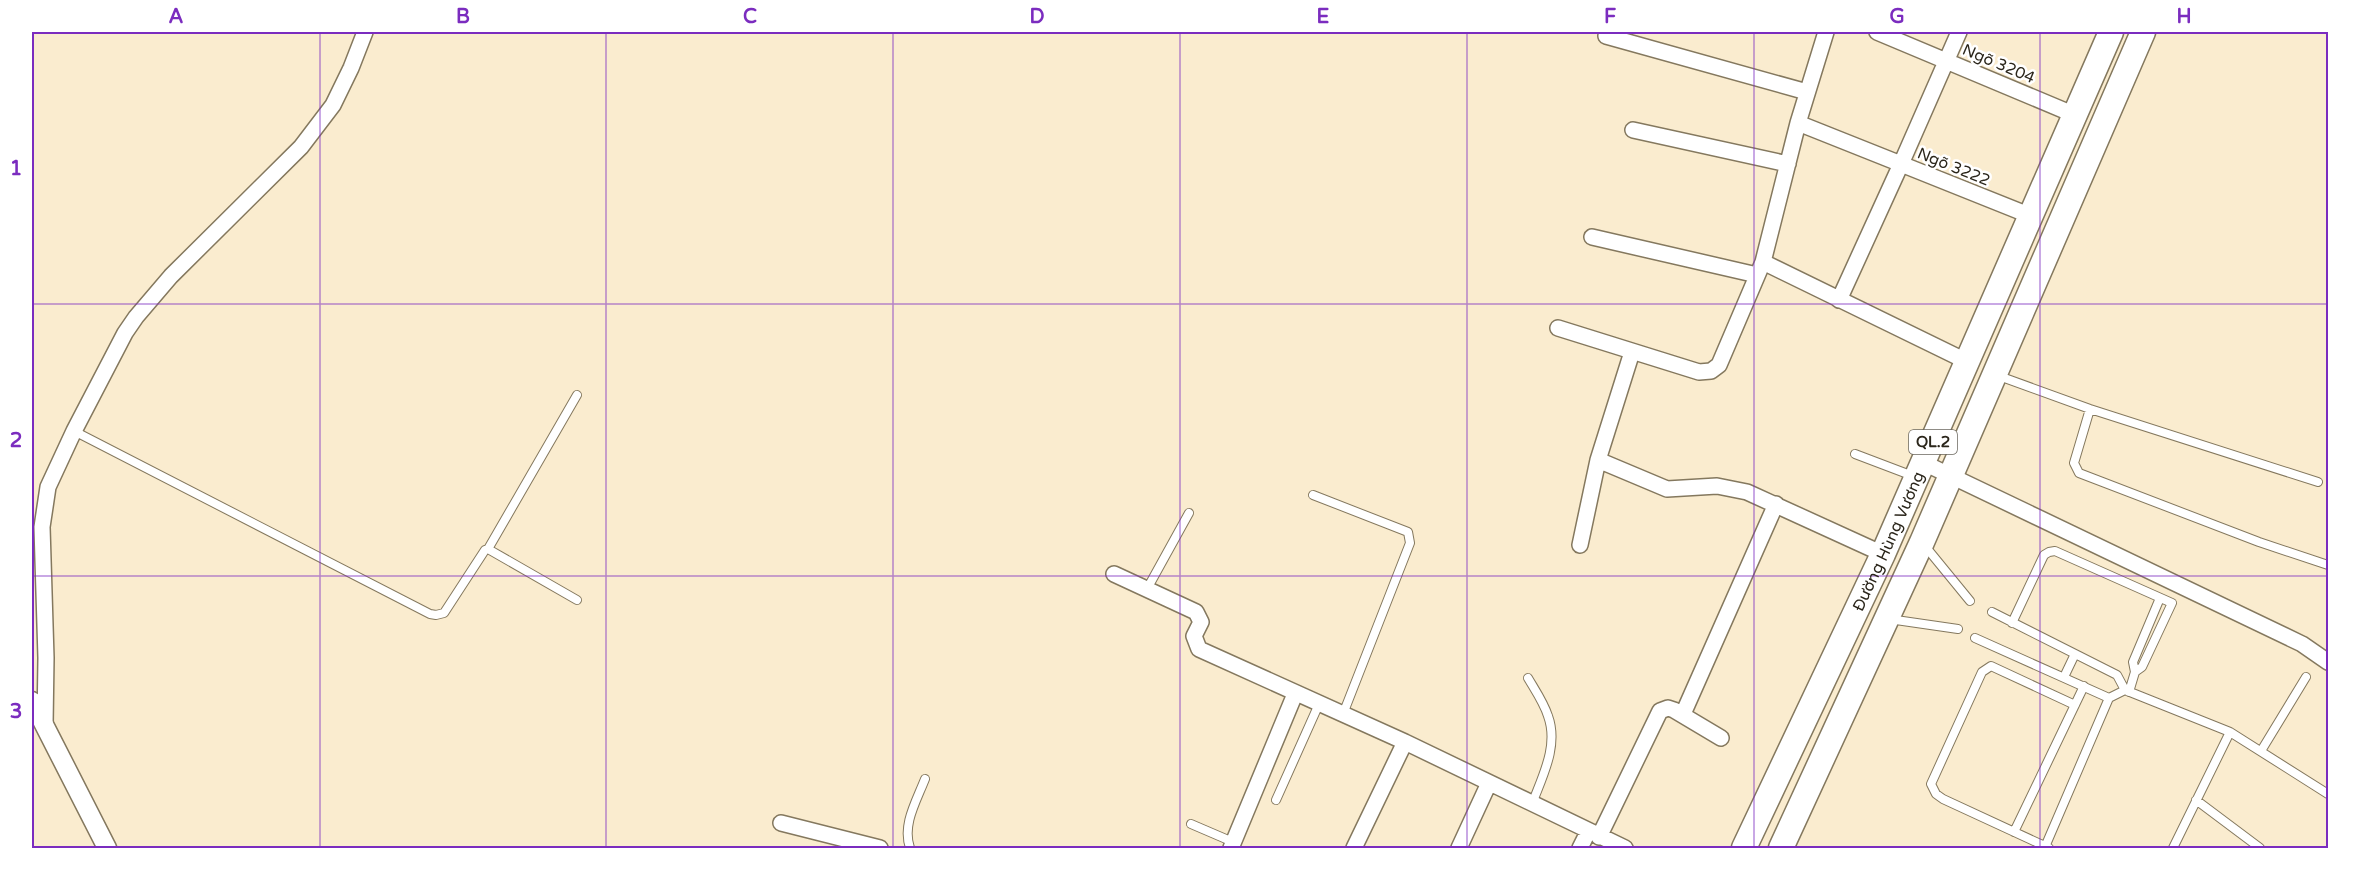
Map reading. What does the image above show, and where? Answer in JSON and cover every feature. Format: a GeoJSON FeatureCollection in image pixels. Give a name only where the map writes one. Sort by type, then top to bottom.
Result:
{"type":"FeatureCollection","features":[{"type":"Feature","properties":{"kind":"highway","name":"Đường Hùng Vương"},"geometry":{"type":"LineString","coordinates":[[1744,849],[1883,554],[2111,32]]}},
{"type":"Feature","properties":{"kind":"highway","name":"Đường Hùng Vương"},"geometry":{"type":"LineString","coordinates":[[1781,849],[1922,542],[2143,32]]}},
{"type":"Feature","properties":{"kind":"street"},"geometry":{"type":"LineString","coordinates":[[45,728],[44,506],[48,487],[74,430],[125,333],[136,317],[171,276],[301,147],[333,105],[365,32]]}},
{"type":"Feature","properties":{"kind":"street"},"geometry":{"type":"LineString","coordinates":[[1558,328],[1699,372],[1711,371],[1719,365],[1760,268],[1798,123],[1826,32]]}},
{"type":"Feature","properties":{"kind":"street","name":"Ngõ 3204"},"geometry":{"type":"LineString","coordinates":[[1877,32],[2075,115]]}},
{"type":"Feature","properties":{"kind":"street"},"geometry":{"type":"LineString","coordinates":[[1798,123],[1901,164],[1959,32]]}},
{"type":"Feature","properties":{"kind":"street"},"geometry":{"type":"LineString","coordinates":[[1606,36],[1807,92]]}},
{"type":"Feature","properties":{"kind":"street"},"geometry":{"type":"LineString","coordinates":[[1632,130],[1788,165]]}},
{"type":"Feature","properties":{"kind":"street","name":"Ngõ 3222"},"geometry":{"type":"LineString","coordinates":[[1839,300],[1901,164],[2031,216]]}},
{"type":"Feature","properties":{"kind":"street"},"geometry":{"type":"LineString","coordinates":[[1592,237],[1760,268],[1839,300],[1968,362]]}},
{"type":"Feature","properties":{"kind":"street"},"geometry":{"type":"LineString","coordinates":[[1580,545],[1598,460],[1632,352]]}},
{"type":"Feature","properties":{"kind":"street"},"geometry":{"type":"LineString","coordinates":[[1598,460],[1667,489],[1727,487],[1747,492],[1883,554]]}},
{"type":"Feature","properties":{"kind":"street"},"geometry":{"type":"LineString","coordinates":[[1920,470],[1950,476],[2302,644],[2328,662]]}},
{"type":"Feature","properties":{"kind":"street"},"geometry":{"type":"LineString","coordinates":[[1683,714],[1776,504]]}},
{"type":"Feature","properties":{"kind":"street"},"geometry":{"type":"LineString","coordinates":[[1114,574],[1196,612],[1201,622],[1194,636],[1199,649],[1405,742],[1532,804],[1595,839],[1625,849]]}},
{"type":"Feature","properties":{"kind":"street"},"geometry":{"type":"LineString","coordinates":[[1232,845],[1296,694]]}},
{"type":"Feature","properties":{"kind":"street"},"geometry":{"type":"LineString","coordinates":[[32,701],[107,849]]}},
{"type":"Feature","properties":{"kind":"street"},"geometry":{"type":"LineString","coordinates":[[1580,849],[1595,839],[1660,711],[1668,708],[1683,714],[1720,738]]}},
{"type":"Feature","properties":{"kind":"street"},"geometry":{"type":"LineString","coordinates":[[1354,849],[1405,742]]}},
{"type":"Feature","properties":{"kind":"street"},"geometry":{"type":"LineString","coordinates":[[1459,849],[1489,783]]}},
{"type":"Feature","properties":{"kind":"street"},"geometry":{"type":"LineString","coordinates":[[781,824],[880,849]]}},
{"type":"Feature","properties":{"kind":"lane"},"geometry":{"type":"LineString","coordinates":[[1995,374],[2090,409],[2318,482]]}},
{"type":"Feature","properties":{"kind":"lane"},"geometry":{"type":"LineString","coordinates":[[74,430],[430,614],[436,615],[444,613],[485,550],[488,549],[577,395]]}},
{"type":"Feature","properties":{"kind":"lane"},"geometry":{"type":"LineString","coordinates":[[2090,409],[2074,463],[2079,473],[2259,542],[2328,565]]}},
{"type":"Feature","properties":{"kind":"lane"},"geometry":{"type":"LineString","coordinates":[[1856,454],[1920,470]]}},
{"type":"Feature","properties":{"kind":"lane"},"geometry":{"type":"LineString","coordinates":[[1313,495],[1408,532],[1410,537],[1406,554],[1343,714]]}},
{"type":"Feature","properties":{"kind":"lane"},"geometry":{"type":"LineString","coordinates":[[1148,589],[1189,513]]}},
{"type":"Feature","properties":{"kind":"lane"},"geometry":{"type":"LineString","coordinates":[[1922,542],[1970,600]]}},
{"type":"Feature","properties":{"kind":"lane"},"geometry":{"type":"LineString","coordinates":[[488,549],[577,600]]}},
{"type":"Feature","properties":{"kind":"lane"},"geometry":{"type":"LineString","coordinates":[[2012,623],[2044,555],[2055,551],[2172,603],[2142,667],[2135,672],[2127,691],[2109,698],[2047,848],[1936,794],[1931,783],[1982,672],[1991,666],[2076,705]]}},
{"type":"Feature","properties":{"kind":"lane"},"geometry":{"type":"LineString","coordinates":[[2135,672],[2133,662],[2160,598]]}},
{"type":"Feature","properties":{"kind":"lane"},"geometry":{"type":"LineString","coordinates":[[1992,612],[2117,675],[2127,691],[2230,732],[2328,794]]}},
{"type":"Feature","properties":{"kind":"lane"},"geometry":{"type":"LineString","coordinates":[[1887,619],[1958,629]]}},
{"type":"Feature","properties":{"kind":"lane"},"geometry":{"type":"LineString","coordinates":[[1975,638],[2109,698]]}},
{"type":"Feature","properties":{"kind":"lane"},"geometry":{"type":"LineString","coordinates":[[2064,677],[2075,654]]}},
{"type":"Feature","properties":{"kind":"lane"},"geometry":{"type":"LineString","coordinates":[[2261,752],[2306,677]]}},
{"type":"Feature","properties":{"kind":"lane"},"geometry":{"type":"LineString","coordinates":[[1528,678],[1549,717],[1551,735],[1549,758],[1532,804]]}},
{"type":"Feature","properties":{"kind":"lane"},"geometry":{"type":"LineString","coordinates":[[2014,832],[2084,686]]}},
{"type":"Feature","properties":{"kind":"lane"},"geometry":{"type":"LineString","coordinates":[[1276,800],[1319,704]]}},
{"type":"Feature","properties":{"kind":"lane"},"geometry":{"type":"LineString","coordinates":[[2173,849],[2230,732]]}},
{"type":"Feature","properties":{"kind":"lane"},"geometry":{"type":"LineString","coordinates":[[910,849],[907,825],[925,779]]}},
{"type":"Feature","properties":{"kind":"lane"},"geometry":{"type":"LineString","coordinates":[[2196,800],[2260,849]]}},
{"type":"Feature","properties":{"kind":"lane"},"geometry":{"type":"LineString","coordinates":[[1191,824],[1232,845]]}}]}
